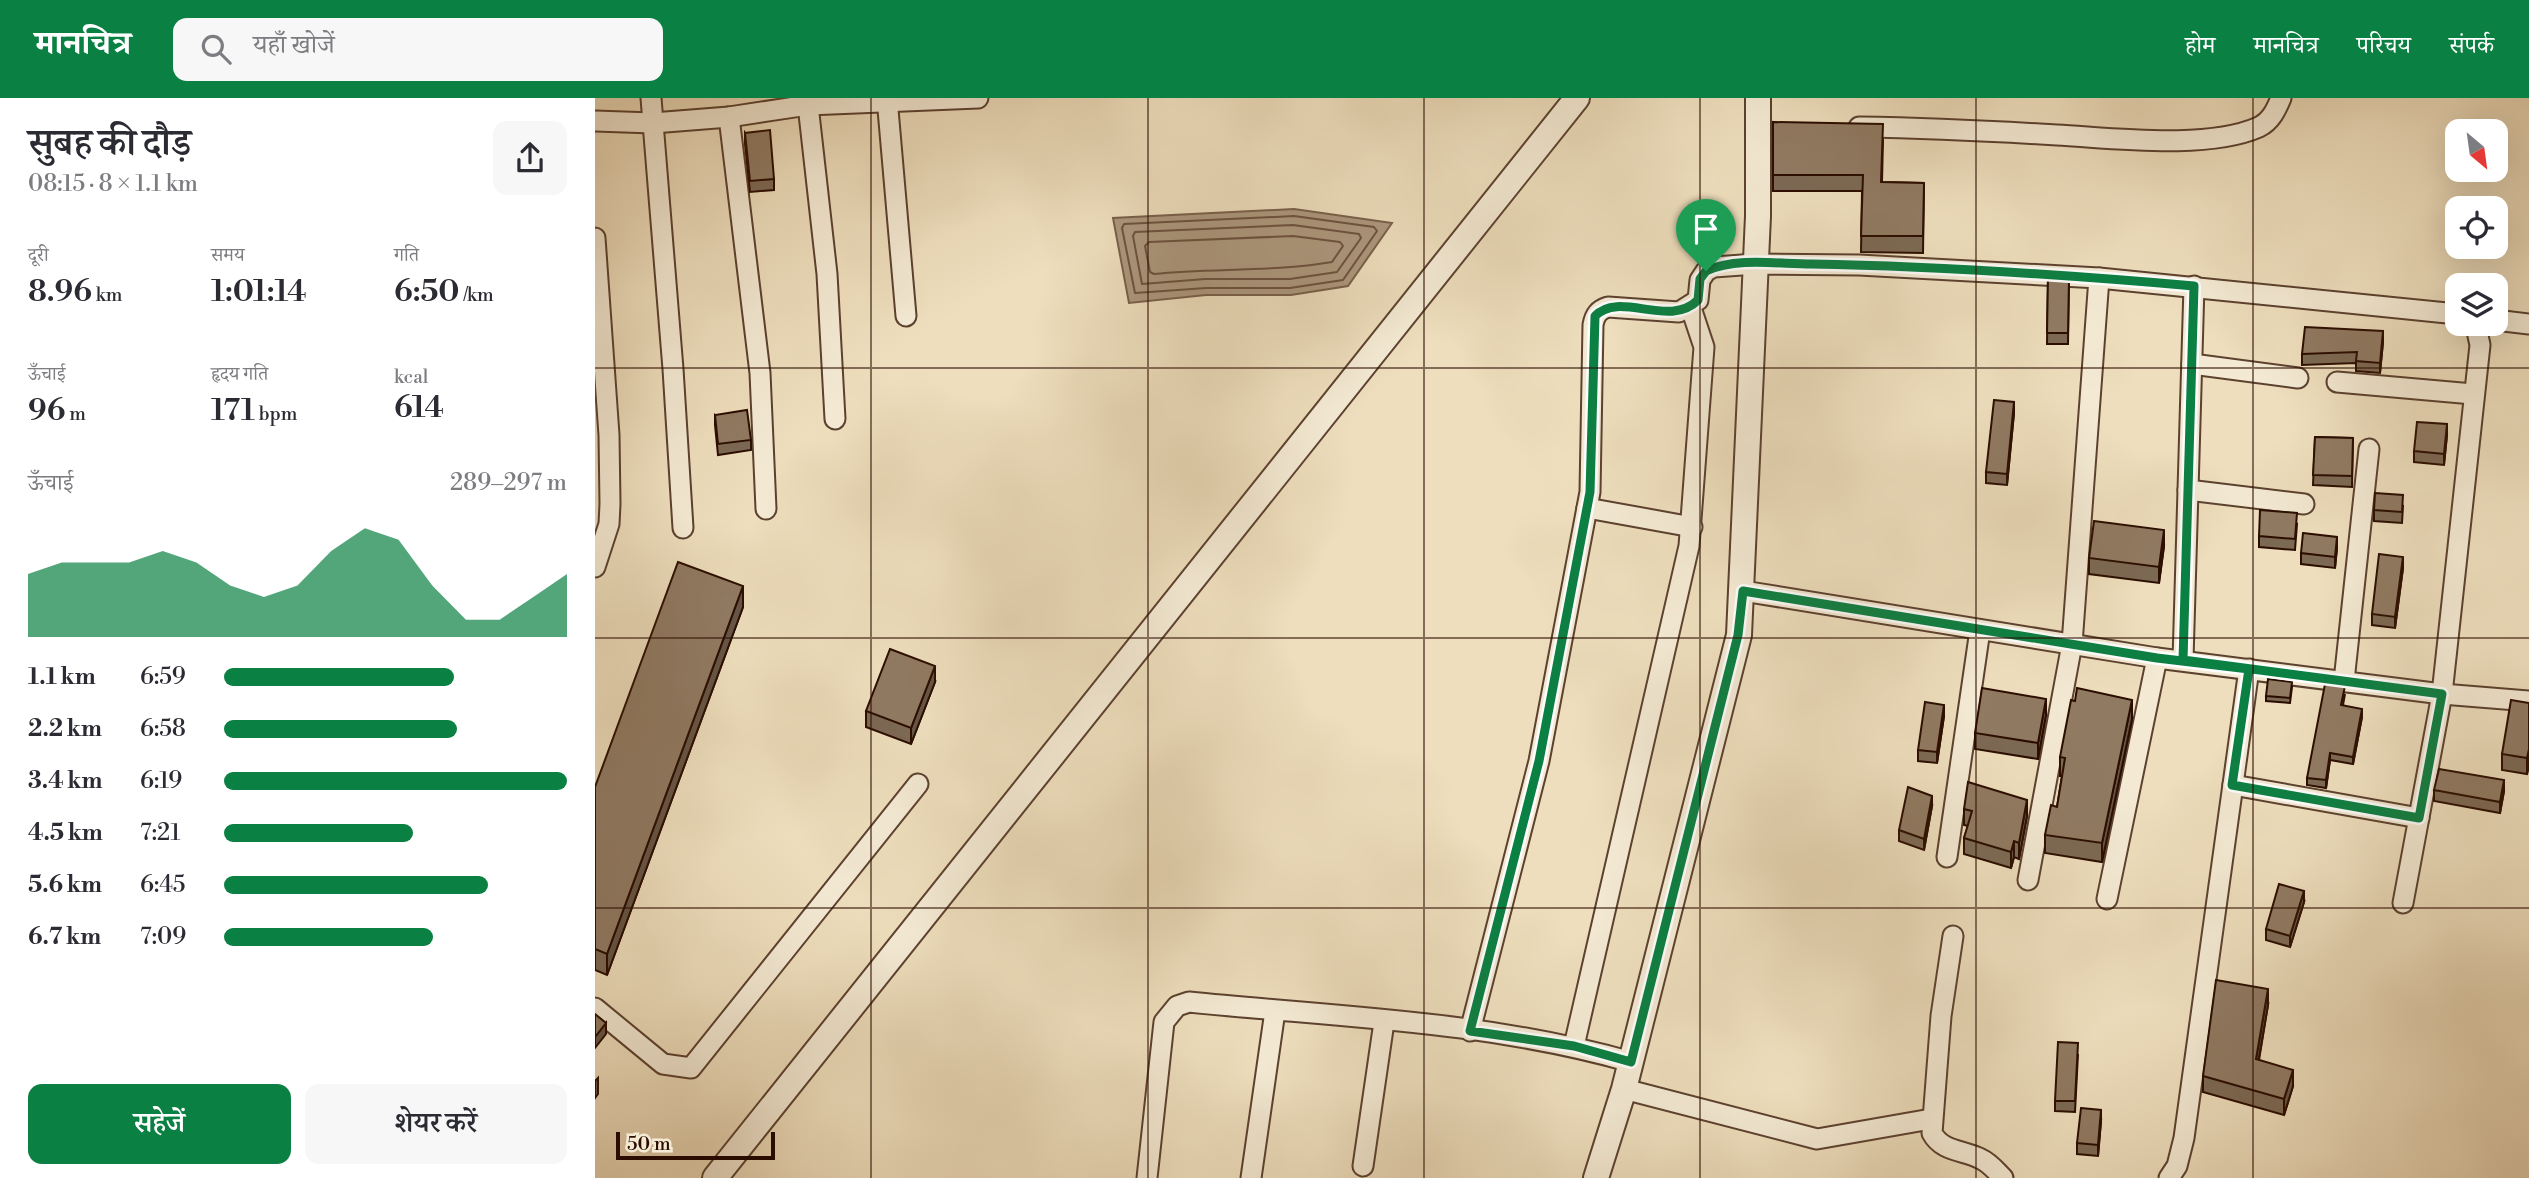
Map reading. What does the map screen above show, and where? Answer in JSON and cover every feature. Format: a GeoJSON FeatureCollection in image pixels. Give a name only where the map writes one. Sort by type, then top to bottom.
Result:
{"type":"FeatureCollection","features":[{"type":"Feature","properties":{"kind":"street"},"geometry":{"type":"LineString","coordinates":[[651,98],[683,528]]}},
{"type":"Feature","properties":{"kind":"street"},"geometry":{"type":"LineString","coordinates":[[595,121],[653,123],[729,117],[808,105],[978,98]]}},
{"type":"Feature","properties":{"kind":"street"},"geometry":{"type":"LineString","coordinates":[[715,1178],[1577,98]]}},
{"type":"Feature","properties":{"kind":"street"},"geometry":{"type":"LineString","coordinates":[[1597,1178],[1624,1089],[1738,635],[1743,591],[1756,264],[1766,126],[1758,98]]}},
{"type":"Feature","properties":{"kind":"street"},"geometry":{"type":"LineString","coordinates":[[1841,127],[1935,128],[2160,140],[2208,138],[2242,133],[2262,126],[2274,115],[2281,98]]}},
{"type":"Feature","properties":{"kind":"street"},"geometry":{"type":"LineString","coordinates":[[887,101],[906,316]]}},
{"type":"Feature","properties":{"kind":"street"},"geometry":{"type":"LineString","coordinates":[[808,105],[827,274],[835,419]]}},
{"type":"Feature","properties":{"kind":"street"},"geometry":{"type":"LineString","coordinates":[[729,117],[760,373],[765,509]]}},
{"type":"Feature","properties":{"kind":"street"},"geometry":{"type":"LineString","coordinates":[[595,238],[609,435],[610,505],[609,524],[595,567]]}},
{"type":"Feature","properties":{"kind":"street"},"geometry":{"type":"LineString","coordinates":[[1470,1031],[1539,761],[1590,492],[1595,316],[1608,307],[1679,312],[1691,308],[1698,300],[1700,279],[1706,271],[1714,267],[1756,264],[1859,265],[2099,278],[2445,313]]}},
{"type":"Feature","properties":{"kind":"street"},"geometry":{"type":"LineString","coordinates":[[2028,880],[2073,644],[2099,278]]}},
{"type":"Feature","properties":{"kind":"street"},"geometry":{"type":"LineString","coordinates":[[2183,660],[2194,286]]}},
{"type":"Feature","properties":{"kind":"street"},"geometry":{"type":"LineString","coordinates":[[1574,1046],[1632,803],[1692,527],[1704,347],[1703,337],[1691,308]]}},
{"type":"Feature","properties":{"kind":"street"},"geometry":{"type":"LineString","coordinates":[[2508,322],[2529,324]]}},
{"type":"Feature","properties":{"kind":"street"},"geometry":{"type":"LineString","coordinates":[[2403,903],[2442,694],[2480,345],[2478,336]]}},
{"type":"Feature","properties":{"kind":"street"},"geometry":{"type":"LineString","coordinates":[[2192,364],[2298,378]]}},
{"type":"Feature","properties":{"kind":"street"},"geometry":{"type":"LineString","coordinates":[[2337,382],[2473,394]]}},
{"type":"Feature","properties":{"kind":"street"},"geometry":{"type":"LineString","coordinates":[[2344,681],[2369,449]]}},
{"type":"Feature","properties":{"kind":"street"},"geometry":{"type":"LineString","coordinates":[[2188,490],[2304,504]]}},
{"type":"Feature","properties":{"kind":"street"},"geometry":{"type":"LineString","coordinates":[[1587,508],[1692,527]]}},
{"type":"Feature","properties":{"kind":"street"},"geometry":{"type":"LineString","coordinates":[[1743,591],[2157,658],[2442,694],[2529,701]]}},
{"type":"Feature","properties":{"kind":"street"},"geometry":{"type":"LineString","coordinates":[[1947,857],[1980,630]]}},
{"type":"Feature","properties":{"kind":"street"},"geometry":{"type":"LineString","coordinates":[[2107,899],[2157,658]]}},
{"type":"Feature","properties":{"kind":"street"},"geometry":{"type":"LineString","coordinates":[[2169,1178],[2176,1166],[2184,1138],[2249,669]]}},
{"type":"Feature","properties":{"kind":"street"},"geometry":{"type":"LineString","coordinates":[[595,1008],[663,1064],[691,1068],[918,784]]}},
{"type":"Feature","properties":{"kind":"street"},"geometry":{"type":"LineString","coordinates":[[2232,785],[2419,818]]}},
{"type":"Feature","properties":{"kind":"street"},"geometry":{"type":"LineString","coordinates":[[1953,936],[1931,1119],[1932,1133],[1937,1141],[1979,1157],[2003,1178]]}},
{"type":"Feature","properties":{"kind":"street"},"geometry":{"type":"LineString","coordinates":[[1147,1178],[1161,1038],[1168,1013],[1189,1002],[1470,1031],[1574,1046],[1631,1062]]}},
{"type":"Feature","properties":{"kind":"street"},"geometry":{"type":"LineString","coordinates":[[1251,1178],[1275,1011]]}},
{"type":"Feature","properties":{"kind":"street"},"geometry":{"type":"LineString","coordinates":[[1363,1166],[1384,1022]]}},
{"type":"Feature","properties":{"kind":"street"},"geometry":{"type":"LineString","coordinates":[[1624,1089],[1817,1139],[1931,1119]]}},
{"type":"Feature","properties":{"kind":"water"},"geometry":{"type":"Polygon","coordinates":[[[1294,209],[1392,223],[1348,286],[1291,295],[1206,295],[1129,303],[1113,218],[1294,209]]]}},
{"type":"Feature","properties":{"kind":"building"},"geometry":{"type":"Polygon","coordinates":[[[1773,122],[1883,124],[1881,182],[1924,183],[1923,236],[1861,236],[1863,175],[1773,175],[1773,122]]]}},
{"type":"Feature","properties":{"kind":"building"},"geometry":{"type":"Polygon","coordinates":[[[770,130],[774,179],[750,181],[745,133],[770,130]]]}},
{"type":"Feature","properties":{"kind":"building"},"geometry":{"type":"Polygon","coordinates":[[[2048,277],[2069,278],[2068,333],[2047,333],[2048,277]]]}},
{"type":"Feature","properties":{"kind":"building"},"geometry":{"type":"Polygon","coordinates":[[[2305,327],[2383,331],[2380,363],[2356,361],[2357,352],[2302,354],[2305,327]]]}},
{"type":"Feature","properties":{"kind":"building"},"geometry":{"type":"Polygon","coordinates":[[[1994,400],[2014,402],[2007,474],[1986,472],[1994,400]]]}},
{"type":"Feature","properties":{"kind":"building"},"geometry":{"type":"Polygon","coordinates":[[[747,410],[751,440],[718,444],[715,415],[747,410]]]}},
{"type":"Feature","properties":{"kind":"building"},"geometry":{"type":"Polygon","coordinates":[[[2417,422],[2447,424],[2444,454],[2414,451],[2417,422]]]}},
{"type":"Feature","properties":{"kind":"building"},"geometry":{"type":"Polygon","coordinates":[[[2315,437],[2353,438],[2352,476],[2313,475],[2315,437]]]}},
{"type":"Feature","properties":{"kind":"building"},"geometry":{"type":"Polygon","coordinates":[[[2375,493],[2403,495],[2402,512],[2374,510],[2375,493]]]}},
{"type":"Feature","properties":{"kind":"building"},"geometry":{"type":"Polygon","coordinates":[[[2260,510],[2297,513],[2295,539],[2259,536],[2260,510]]]}},
{"type":"Feature","properties":{"kind":"building"},"geometry":{"type":"Polygon","coordinates":[[[2094,521],[2164,530],[2159,567],[2089,558],[2094,521]]]}},
{"type":"Feature","properties":{"kind":"building"},"geometry":{"type":"Polygon","coordinates":[[[2303,533],[2337,537],[2335,557],[2301,553],[2303,533]]]}},
{"type":"Feature","properties":{"kind":"building"},"geometry":{"type":"Polygon","coordinates":[[[2379,554],[2403,557],[2395,617],[2372,614],[2379,554]]]}},
{"type":"Feature","properties":{"kind":"building"},"geometry":{"type":"Polygon","coordinates":[[[678,562],[743,586],[607,954],[595,949],[595,787],[678,562]]]}},
{"type":"Feature","properties":{"kind":"building"},"geometry":{"type":"Polygon","coordinates":[[[890,649],[935,666],[911,728],[866,711],[890,649]]]}},
{"type":"Feature","properties":{"kind":"building"},"geometry":{"type":"Polygon","coordinates":[[[2268,679],[2292,682],[2290,698],[2266,696],[2268,679]]]}},
{"type":"Feature","properties":{"kind":"building"},"geometry":{"type":"Polygon","coordinates":[[[2325,684],[2345,686],[2341,705],[2362,709],[2353,757],[2330,753],[2326,780],[2307,778],[2325,684]]]}},
{"type":"Feature","properties":{"kind":"building"},"geometry":{"type":"Polygon","coordinates":[[[1982,688],[2046,699],[2038,743],[1975,733],[1982,688]]]}},
{"type":"Feature","properties":{"kind":"building"},"geometry":{"type":"Polygon","coordinates":[[[2077,688],[2132,700],[2102,843],[2045,835],[2051,805],[2057,807],[2065,758],[2060,757],[2071,700],[2075,701],[2077,688]]]}},
{"type":"Feature","properties":{"kind":"building"},"geometry":{"type":"Polygon","coordinates":[[[2511,700],[2529,703],[2527,758],[2502,754],[2511,700]]]}},
{"type":"Feature","properties":{"kind":"building"},"geometry":{"type":"Polygon","coordinates":[[[1925,702],[1944,705],[1937,752],[1918,750],[1925,702]]]}},
{"type":"Feature","properties":{"kind":"building"},"geometry":{"type":"Polygon","coordinates":[[[2439,769],[2504,780],[2500,802],[2434,790],[2439,769]]]}},
{"type":"Feature","properties":{"kind":"building"},"geometry":{"type":"Polygon","coordinates":[[[1968,782],[2027,800],[2019,843],[2014,841],[2011,852],[1964,838],[1972,811],[1964,809],[1968,782]]]}},
{"type":"Feature","properties":{"kind":"building"},"geometry":{"type":"Polygon","coordinates":[[[1908,787],[1932,796],[1924,839],[1899,830],[1908,787]]]}},
{"type":"Feature","properties":{"kind":"building"},"geometry":{"type":"Polygon","coordinates":[[[2279,884],[2304,891],[2290,936],[2266,929],[2279,884]]]}},
{"type":"Feature","properties":{"kind":"building"},"geometry":{"type":"Polygon","coordinates":[[[2216,980],[2268,989],[2256,1059],[2293,1070],[2284,1099],[2203,1076],[2216,980]]]}},
{"type":"Feature","properties":{"kind":"building"},"geometry":{"type":"Polygon","coordinates":[[[595,1014],[606,1023],[595,1037],[595,1014]]]}},
{"type":"Feature","properties":{"kind":"building"},"geometry":{"type":"Polygon","coordinates":[[[2058,1042],[2078,1043],[2075,1101],[2055,1101],[2058,1042]]]}},
{"type":"Feature","properties":{"kind":"building"},"geometry":{"type":"Polygon","coordinates":[[[2081,1108],[2101,1110],[2098,1145],[2077,1143],[2081,1108]]]}},
{"type":"Feature","properties":{"kind":"route"},"geometry":{"type":"LineString","coordinates":[[1756,264],[1859,265],[2194,286],[2183,660],[2442,694],[2419,818],[2232,785],[2249,669],[2157,658],[1743,591],[1738,635],[1631,1062],[1574,1046],[1470,1031],[1539,761],[1590,492],[1595,316],[1601,309],[1608,307],[1679,312],[1691,308],[1698,300],[1700,279],[1706,271],[1714,267],[1756,264]]}}]}
